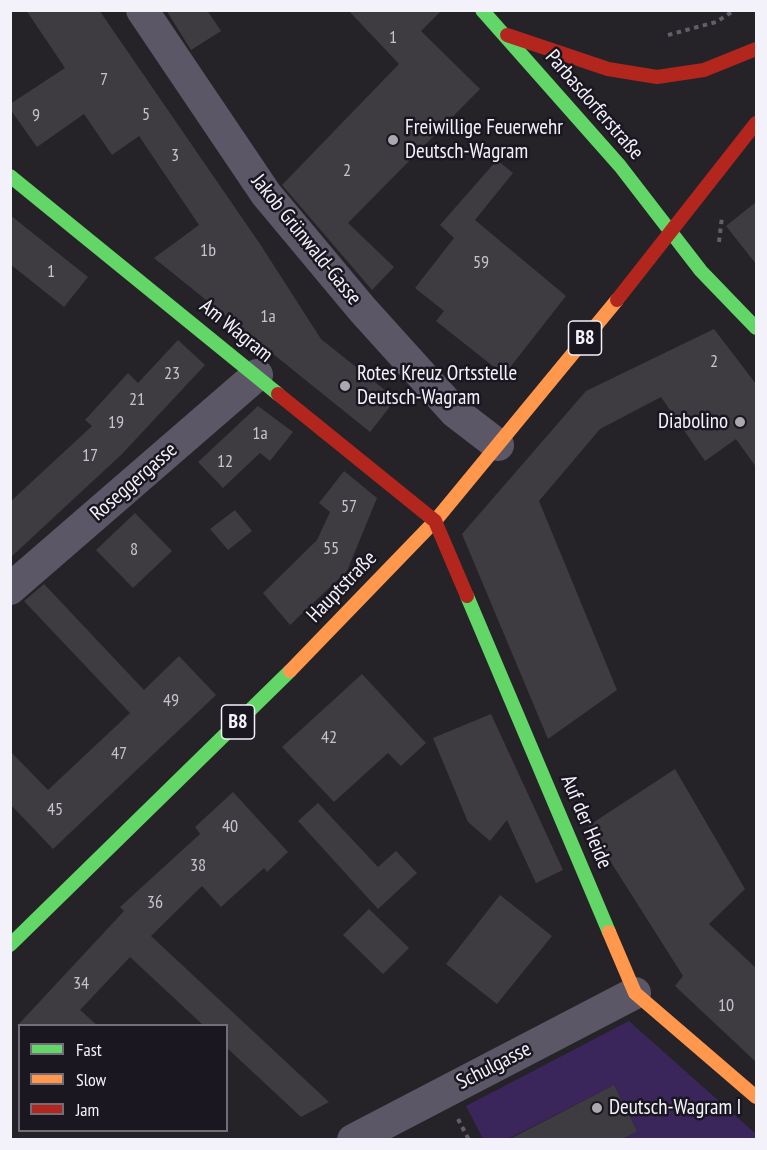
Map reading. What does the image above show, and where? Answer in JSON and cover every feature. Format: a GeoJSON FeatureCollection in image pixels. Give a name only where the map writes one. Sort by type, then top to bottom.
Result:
{"type":"FeatureCollection","features":[{"type":"Feature","properties":{"kind":"main road","name":"Parbasdorferstraße"},"geometry":{"type":"LineString","coordinates":[[482,10],[620,166],[672,230],[701,271],[756,328]]}},
{"type":"Feature","properties":{"kind":"main road"},"geometry":{"type":"LineString","coordinates":[[503,33],[608,69],[657,76],[704,70],[756,49]]}},
{"type":"Feature","properties":{"kind":"main road","name":"B8"},"geometry":{"type":"LineString","coordinates":[[672,230],[756,123]]}},
{"type":"Feature","properties":{"kind":"main road","name":"Am Wagram"},"geometry":{"type":"LineString","coordinates":[[10,176],[435,521]]}},
{"type":"Feature","properties":{"kind":"main road","name":"Hauptstraße"},"geometry":{"type":"LineString","coordinates":[[10,945],[300,661],[435,521],[672,230]]}},
{"type":"Feature","properties":{"kind":"main road","name":"Auf der Heide"},"geometry":{"type":"LineString","coordinates":[[435,521],[635,993],[756,1097]]}},
{"type":"Feature","properties":{"kind":"street","name":"Jakob Grünwald-Gasse"},"geometry":{"type":"LineString","coordinates":[[142,10],[266,194],[362,309],[455,411],[498,445]]}},
{"type":"Feature","properties":{"kind":"street","name":"Roseggergasse"},"geometry":{"type":"LineString","coordinates":[[10,589],[257,375]]}},
{"type":"Feature","properties":{"kind":"street","name":"Schulgasse"},"geometry":{"type":"LineString","coordinates":[[353,1140],[635,993]]}},
{"type":"Feature","properties":{"kind":"path"},"geometry":{"type":"LineString","coordinates":[[668,35],[716,22],[735,10]]}},
{"type":"Feature","properties":{"kind":"shaded area"},"geometry":{"type":"Polygon","coordinates":[[[629,1021],[756,1134],[756,1139],[628,1139],[626,1137],[637,1131],[614,1085],[508,1139],[483,1139],[466,1106],[629,1021]]]}},
{"type":"Feature","properties":{"kind":"building"},"geometry":{"type":"Polygon","coordinates":[[[26,10],[99,10],[260,244],[321,339],[396,399],[370,432],[154,258],[199,225],[139,136],[112,155],[84,114],[37,147],[10,109],[10,104],[65,68],[26,10]]]}},
{"type":"Feature","properties":{"kind":"building"},"geometry":{"type":"Polygon","coordinates":[[[166,10],[207,10],[221,31],[191,50],[166,10]]]}},
{"type":"Feature","properties":{"kind":"building"},"geometry":{"type":"Polygon","coordinates":[[[348,10],[442,10],[421,31],[480,89],[348,223],[394,267],[372,290],[282,185],[399,64],[348,10]]]}},
{"type":"Feature","properties":{"kind":"building"},"geometry":{"type":"Polygon","coordinates":[[[497,160],[513,173],[475,220],[566,296],[504,375],[436,321],[444,311],[415,288],[454,238],[440,225],[497,160]]]}},
{"type":"Feature","properties":{"kind":"building"},"geometry":{"type":"Polygon","coordinates":[[[756,202],[756,264],[726,226],[756,202]]]}},
{"type":"Feature","properties":{"kind":"building"},"geometry":{"type":"Polygon","coordinates":[[[10,215],[88,277],[64,307],[10,264],[10,215]]]}},
{"type":"Feature","properties":{"kind":"building"},"geometry":{"type":"Polygon","coordinates":[[[714,329],[756,384],[756,467],[736,439],[705,461],[661,397],[600,429],[539,501],[617,690],[548,739],[462,534],[586,391],[714,329]]]}},
{"type":"Feature","properties":{"kind":"building"},"geometry":{"type":"Polygon","coordinates":[[[178,340],[205,365],[122,454],[10,558],[10,502],[92,426],[85,420],[128,373],[138,383],[178,340]]]}},
{"type":"Feature","properties":{"kind":"building"},"geometry":{"type":"Polygon","coordinates":[[[258,406],[293,432],[270,461],[260,453],[223,488],[198,462],[258,406]]]}},
{"type":"Feature","properties":{"kind":"building"},"geometry":{"type":"Polygon","coordinates":[[[344,471],[377,498],[347,571],[290,625],[263,593],[317,540],[330,512],[319,503],[344,471]]]}},
{"type":"Feature","properties":{"kind":"building"},"geometry":{"type":"Polygon","coordinates":[[[235,510],[252,531],[228,550],[210,529],[235,510]]]}},
{"type":"Feature","properties":{"kind":"building"},"geometry":{"type":"Polygon","coordinates":[[[135,513],[172,551],[133,588],[96,550],[135,513]]]}},
{"type":"Feature","properties":{"kind":"building"},"geometry":{"type":"Polygon","coordinates":[[[44,584],[144,690],[179,656],[216,695],[53,849],[10,804],[10,751],[48,790],[130,713],[24,601],[44,584]]]}},
{"type":"Feature","properties":{"kind":"building"},"geometry":{"type":"Polygon","coordinates":[[[362,674],[426,743],[401,766],[388,753],[334,802],[282,747],[362,674]]]}},
{"type":"Feature","properties":{"kind":"building"},"geometry":{"type":"Polygon","coordinates":[[[491,714],[563,870],[536,883],[507,820],[490,841],[468,822],[433,738],[491,714]]]}},
{"type":"Feature","properties":{"kind":"building"},"geometry":{"type":"Polygon","coordinates":[[[675,769],[745,889],[709,924],[756,968],[756,1062],[675,986],[683,976],[588,826],[675,769]]]}},
{"type":"Feature","properties":{"kind":"building"},"geometry":{"type":"Polygon","coordinates":[[[233,792],[288,852],[267,872],[264,868],[221,907],[202,886],[151,936],[329,1102],[301,1117],[228,1049],[228,1024],[202,1024],[130,957],[80,1010],[96,1024],[19,1024],[124,911],[120,907],[200,834],[195,827],[233,792]]]}},
{"type":"Feature","properties":{"kind":"building"},"geometry":{"type":"Polygon","coordinates":[[[318,803],[378,867],[396,851],[417,873],[378,909],[298,821],[318,803]]]}},
{"type":"Feature","properties":{"kind":"building"},"geometry":{"type":"Polygon","coordinates":[[[500,895],[552,936],[497,1004],[446,964],[500,895]]]}},
{"type":"Feature","properties":{"kind":"building"},"geometry":{"type":"Polygon","coordinates":[[[369,909],[409,948],[383,974],[343,935],[369,909]]]}},
{"type":"Feature","properties":{"kind":"building","name":"Deutsch-Wagram I"},"geometry":{"type":"Polygon","coordinates":[[[614,1085],[637,1131],[621,1140],[508,1140],[614,1085]]]}},
{"type":"Feature","properties":{"kind":"traffic: fast"},"geometry":{"type":"LineString","coordinates":[[482,10],[620,166],[701,271],[756,328]]}},
{"type":"Feature","properties":{"kind":"traffic: fast"},"geometry":{"type":"LineString","coordinates":[[10,176],[278,394]]}},
{"type":"Feature","properties":{"kind":"traffic: fast"},"geometry":{"type":"LineString","coordinates":[[467,596],[609,932]]}},
{"type":"Feature","properties":{"kind":"traffic: fast"},"geometry":{"type":"LineString","coordinates":[[10,945],[290,671]]}},
{"type":"Feature","properties":{"kind":"traffic: slow"},"geometry":{"type":"LineString","coordinates":[[290,671],[435,521],[617,300]]}},
{"type":"Feature","properties":{"kind":"traffic: slow"},"geometry":{"type":"LineString","coordinates":[[609,932],[635,993],[756,1097]]}},
{"type":"Feature","properties":{"kind":"traffic: jam"},"geometry":{"type":"LineString","coordinates":[[507,35],[608,69],[657,77],[704,70],[756,49]]}},
{"type":"Feature","properties":{"kind":"traffic: jam"},"geometry":{"type":"LineString","coordinates":[[617,300],[756,123]]}},
{"type":"Feature","properties":{"kind":"traffic: jam"},"geometry":{"type":"LineString","coordinates":[[278,394],[435,521],[467,596]]}},
{"type":"Feature","properties":{"kind":"place","name":"Freiwillige Feuerwehr Deutsch-Wagram"},"geometry":{"type":"Point","coordinates":[393,140]}},
{"type":"Feature","properties":{"kind":"place","name":"Rotes Kreuz Ortsstelle Deutsch-Wagram"},"geometry":{"type":"Point","coordinates":[345,386]}},
{"type":"Feature","properties":{"kind":"place","name":"Diabolino"},"geometry":{"type":"Point","coordinates":[740,422]}},
{"type":"Feature","properties":{"kind":"place","name":"Deutsch-Wagram I"},"geometry":{"type":"Point","coordinates":[597,1108]}}]}
